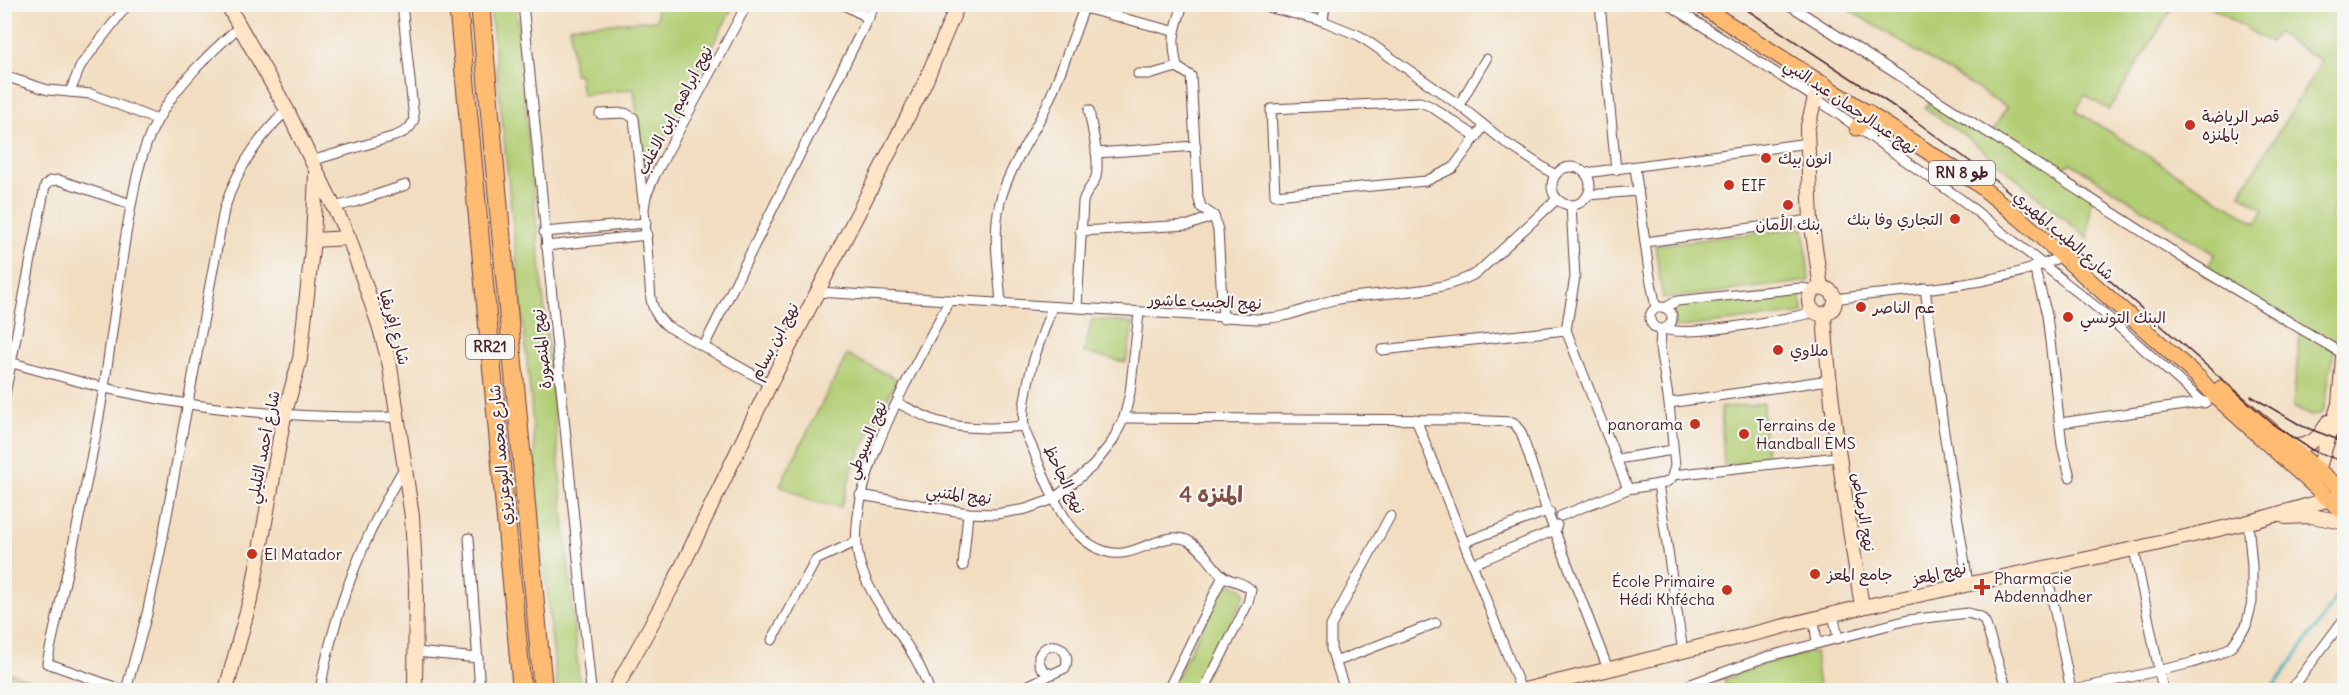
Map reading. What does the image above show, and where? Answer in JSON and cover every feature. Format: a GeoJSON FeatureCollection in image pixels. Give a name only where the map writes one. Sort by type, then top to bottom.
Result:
{"type":"FeatureCollection","features":[{"type":"Feature","properties":{"kind":"highway","name":"شارع محمد البوعزيزي"},"geometry":{"type":"LineString","coordinates":[[458,4],[522,690]]}},
{"type":"Feature","properties":{"kind":"highway","name":"شارع محمد البوعزيزي"},"geometry":{"type":"LineString","coordinates":[[480,4],[543,690]]}},
{"type":"Feature","properties":{"kind":"main road","name":"شارع الطيب المهيري"},"geometry":{"type":"LineString","coordinates":[[1698,4],[1975,182],[2199,378],[2213,395],[2313,485],[2337,500],[2344,513]]}},
{"type":"Feature","properties":{"kind":"main road"},"geometry":{"type":"LineString","coordinates":[[1857,128],[1868,112]]}},
{"type":"Feature","properties":{"kind":"main road"},"geometry":{"type":"LineString","coordinates":[[2213,395],[2291,447],[2344,492]]}},
{"type":"Feature","properties":{"kind":"street"},"geometry":{"type":"LineString","coordinates":[[70,92],[81,65],[128,4]]}},
{"type":"Feature","properties":{"kind":"street","name":"شارع إفريقيا"},"geometry":{"type":"LineString","coordinates":[[227,4],[286,110],[349,238],[379,325],[390,366],[411,517],[415,566],[415,690]]}},
{"type":"Feature","properties":{"kind":"street"},"geometry":{"type":"LineString","coordinates":[[314,166],[406,132],[412,126],[414,119],[402,4]]}},
{"type":"Feature","properties":{"kind":"street","name":"نهج المنصورة"},"geometry":{"type":"LineString","coordinates":[[523,4],[591,690]]}},
{"type":"Feature","properties":{"kind":"street","name":"نهج ابراهيم إبن الاغلب"},"geometry":{"type":"LineString","coordinates":[[747,4],[655,175],[646,196],[644,209],[653,309],[658,318],[668,326],[770,384]]}},
{"type":"Feature","properties":{"kind":"street"},"geometry":{"type":"LineString","coordinates":[[842,4],[869,18]]}},
{"type":"Feature","properties":{"kind":"street"},"geometry":{"type":"LineString","coordinates":[[704,346],[875,4]]}},
{"type":"Feature","properties":{"kind":"street","name":"نهج ابن بسام"},"geometry":{"type":"LineString","coordinates":[[615,690],[673,585],[770,384],[924,85],[958,4]]}},
{"type":"Feature","properties":{"kind":"street"},"geometry":{"type":"LineString","coordinates":[[1183,4],[1173,32],[1173,48],[1177,67],[1191,76],[1198,196],[1201,207],[1214,216],[1218,230],[1223,319]]}},
{"type":"Feature","properties":{"kind":"street"},"geometry":{"type":"LineString","coordinates":[[1256,4],[1323,21],[1360,36],[1555,175]]}},
{"type":"Feature","properties":{"kind":"street"},"geometry":{"type":"LineString","coordinates":[[1323,21],[1325,4]]}},
{"type":"Feature","properties":{"kind":"street"},"geometry":{"type":"LineString","coordinates":[[1600,4],[1616,170]]}},
{"type":"Feature","properties":{"kind":"street","name":"نهج عبدالرحمان عبد النبي"},"geometry":{"type":"LineString","coordinates":[[1668,4],[1815,98],[1962,200],[2039,266],[2213,395]]}},
{"type":"Feature","properties":{"kind":"street"},"geometry":{"type":"LineString","coordinates":[[1788,4],[2191,263],[2344,350],[2339,400],[2313,485]]}},
{"type":"Feature","properties":{"kind":"street"},"geometry":{"type":"LineString","coordinates":[[1001,304],[997,232],[1000,201],[1071,50],[1084,6],[1173,32]]}},
{"type":"Feature","properties":{"kind":"street"},"geometry":{"type":"LineString","coordinates":[[240,26],[213,51],[157,120],[141,160],[131,204],[104,388],[76,532],[47,663],[125,690],[147,614],[224,210],[230,189],[254,147],[286,110]]}},
{"type":"Feature","properties":{"kind":"street"},"geometry":{"type":"LineString","coordinates":[[1459,105],[1486,59]]}},
{"type":"Feature","properties":{"kind":"street"},"geometry":{"type":"LineString","coordinates":[[1138,74],[1152,74],[1177,67]]}},
{"type":"Feature","properties":{"kind":"street"},"geometry":{"type":"LineString","coordinates":[[4,76],[48,90],[91,94],[157,120]]}},
{"type":"Feature","properties":{"kind":"street","name":"نهج الرصاص"},"geometry":{"type":"LineString","coordinates":[[1824,83],[1815,98],[1807,130],[1811,220],[1818,289],[1810,302],[1820,313],[1838,457],[1862,607]]}},
{"type":"Feature","properties":{"kind":"street"},"geometry":{"type":"LineString","coordinates":[[1477,137],[1430,106],[1420,102],[1271,110],[1275,195],[1426,181],[1453,168],[1477,137],[1484,126]]}},
{"type":"Feature","properties":{"kind":"street"},"geometry":{"type":"LineString","coordinates":[[1077,308],[1080,231],[1085,193],[1096,177],[1096,153],[1089,110]]}},
{"type":"Feature","properties":{"kind":"street"},"geometry":{"type":"LineString","coordinates":[[600,114],[625,112],[634,118],[644,209]]}},
{"type":"Feature","properties":{"kind":"street"},"geometry":{"type":"LineString","coordinates":[[1586,173],[1808,143]]}},
{"type":"Feature","properties":{"kind":"street"},"geometry":{"type":"LineString","coordinates":[[1096,153],[1196,146]]}},
{"type":"Feature","properties":{"kind":"street","name":"شارع أحمد التليلي"},"geometry":{"type":"LineString","coordinates":[[226,690],[253,589],[284,416],[300,359],[313,240],[314,166]]}},
{"type":"Feature","properties":{"kind":"street"},"geometry":{"type":"LineString","coordinates":[[1570,166],[1586,173],[1590,180],[1588,195],[1581,203],[1571,205],[1557,199],[1552,192],[1555,175],[1561,169],[1570,166]]}},
{"type":"Feature","properties":{"kind":"street"},"geometry":{"type":"LineString","coordinates":[[1635,167],[1645,242],[1661,308]]}},
{"type":"Feature","properties":{"kind":"street"},"geometry":{"type":"LineString","coordinates":[[4,400],[8,361],[42,192],[50,181],[59,180],[131,204]]}},
{"type":"Feature","properties":{"kind":"street"},"geometry":{"type":"LineString","coordinates":[[334,207],[406,185]]}},
{"type":"Feature","properties":{"kind":"street"},"geometry":{"type":"LineString","coordinates":[[1588,195],[1638,191]]}},
{"type":"Feature","properties":{"kind":"street","name":"نهج الحبيب عاشور"},"geometry":{"type":"LineString","coordinates":[[818,292],[1223,319],[1284,316],[1331,301],[1423,290],[1462,281],[1477,273],[1557,199]]}},
{"type":"Feature","properties":{"kind":"street"},"geometry":{"type":"LineString","coordinates":[[1571,205],[1575,277],[1566,330],[1628,489]]}},
{"type":"Feature","properties":{"kind":"street"},"geometry":{"type":"LineString","coordinates":[[1080,231],[1189,225],[1214,216]]}},
{"type":"Feature","properties":{"kind":"street"},"geometry":{"type":"LineString","coordinates":[[1645,242],[1811,220]]}},
{"type":"Feature","properties":{"kind":"street"},"geometry":{"type":"LineString","coordinates":[[544,232],[646,223]]}},
{"type":"Feature","properties":{"kind":"street"},"geometry":{"type":"LineString","coordinates":[[546,246],[646,235]]}},
{"type":"Feature","properties":{"kind":"street"},"geometry":{"type":"LineString","coordinates":[[313,240],[349,238]]}},
{"type":"Feature","properties":{"kind":"street"},"geometry":{"type":"LineString","coordinates":[[1835,299],[1989,279],[2039,266],[2062,256]]}},
{"type":"Feature","properties":{"kind":"street"},"geometry":{"type":"LineString","coordinates":[[2039,266],[2060,423],[2070,477]]}},
{"type":"Feature","properties":{"kind":"street"},"geometry":{"type":"LineString","coordinates":[[1801,288],[1830,291],[1835,299],[1830,311],[1730,327],[1675,332],[1654,327],[1650,319],[1653,311],[1677,301],[1801,288]]}},
{"type":"Feature","properties":{"kind":"street"},"geometry":{"type":"LineString","coordinates":[[1925,288],[1943,426],[1968,583]]}},
{"type":"Feature","properties":{"kind":"street","name":"نهج السيوطي"},"geometry":{"type":"LineString","coordinates":[[929,690],[911,653],[868,585],[855,542],[856,521],[866,474],[898,403],[949,301]]}},
{"type":"Feature","properties":{"kind":"street","name":"نهج الجاحظ"},"geometry":{"type":"LineString","coordinates":[[1052,307],[1025,396],[1024,426],[1054,499],[1070,525],[1088,542],[1104,551],[1126,553],[1157,542],[1181,538],[1199,549],[1224,576],[1251,590],[1251,597],[1204,690]]}},
{"type":"Feature","properties":{"kind":"street"},"geometry":{"type":"LineString","coordinates":[[1661,308],[1668,310],[1672,317],[1670,326],[1663,329]]}},
{"type":"Feature","properties":{"kind":"street","name":"نهج المتنبي"},"geometry":{"type":"LineString","coordinates":[[860,495],[968,513],[996,514],[1026,509],[1054,499],[1093,466],[1112,442],[1125,418],[1139,314]]}},
{"type":"Feature","properties":{"kind":"street"},"geometry":{"type":"LineString","coordinates":[[1663,329],[1660,348],[1669,403],[1673,475]]}},
{"type":"Feature","properties":{"kind":"street"},"geometry":{"type":"LineString","coordinates":[[1382,350],[1566,330]]}},
{"type":"Feature","properties":{"kind":"street"},"geometry":{"type":"LineString","coordinates":[[8,361],[104,388],[187,404],[284,416],[397,417]]}},
{"type":"Feature","properties":{"kind":"street"},"geometry":{"type":"LineString","coordinates":[[1669,403],[1829,380]]}},
{"type":"Feature","properties":{"kind":"street"},"geometry":{"type":"LineString","coordinates":[[2060,423],[2213,395]]}},
{"type":"Feature","properties":{"kind":"street"},"geometry":{"type":"LineString","coordinates":[[2339,400],[2344,436]]}},
{"type":"Feature","properties":{"kind":"street"},"geometry":{"type":"LineString","coordinates":[[2291,447],[2305,446],[2322,434],[2339,400]]}},
{"type":"Feature","properties":{"kind":"street"},"geometry":{"type":"LineString","coordinates":[[898,403],[936,421],[961,426],[993,429],[1024,426]]}},
{"type":"Feature","properties":{"kind":"street"},"geometry":{"type":"LineString","coordinates":[[1125,418],[1499,420],[1513,423],[1521,432],[1547,511],[1608,669]]}},
{"type":"Feature","properties":{"kind":"street"},"geometry":{"type":"LineString","coordinates":[[1416,420],[1522,690]]}},
{"type":"Feature","properties":{"kind":"street"},"geometry":{"type":"LineString","coordinates":[[1617,459],[1673,450]]}},
{"type":"Feature","properties":{"kind":"street"},"geometry":{"type":"LineString","coordinates":[[1465,542],[1547,511],[1561,516],[1628,489],[1665,483],[1673,475],[1838,457]]}},
{"type":"Feature","properties":{"kind":"street"},"geometry":{"type":"LineString","coordinates":[[320,690],[344,591],[381,506],[405,468]]}},
{"type":"Feature","properties":{"kind":"street"},"geometry":{"type":"LineString","coordinates":[[1658,484],[1683,652]]}},
{"type":"Feature","properties":{"kind":"street","name":"نهج المعز"},"geometry":{"type":"LineString","coordinates":[[1522,690],[1862,607],[2134,549],[2337,500]]}},
{"type":"Feature","properties":{"kind":"street"},"geometry":{"type":"LineString","coordinates":[[963,566],[968,513]]}},
{"type":"Feature","properties":{"kind":"street"},"geometry":{"type":"LineString","coordinates":[[1345,690],[1331,649],[1331,626],[1390,516]]}},
{"type":"Feature","properties":{"kind":"street"},"geometry":{"type":"LineString","coordinates":[[1473,564],[1555,530],[1561,516]]}},
{"type":"Feature","properties":{"kind":"street","name":"نهج المعز"},"geometry":{"type":"LineString","coordinates":[[2253,521],[2311,516],[2344,522]]}},
{"type":"Feature","properties":{"kind":"street"},"geometry":{"type":"LineString","coordinates":[[2046,568],[2072,690],[2159,671],[2225,651],[2241,635],[2249,617],[2252,602],[2253,521]]}},
{"type":"Feature","properties":{"kind":"street"},"geometry":{"type":"LineString","coordinates":[[469,538],[480,690]]}},
{"type":"Feature","properties":{"kind":"street"},"geometry":{"type":"LineString","coordinates":[[772,640],[816,560],[855,542]]}},
{"type":"Feature","properties":{"kind":"street"},"geometry":{"type":"LineString","coordinates":[[2134,549],[2163,690]]}},
{"type":"Feature","properties":{"kind":"street"},"geometry":{"type":"LineString","coordinates":[[1168,690],[1224,576]]}},
{"type":"Feature","properties":{"kind":"street"},"geometry":{"type":"LineString","coordinates":[[1683,690],[1691,684],[1766,657],[1817,643],[1908,620],[1968,613],[1981,617],[1985,622],[2007,690]]}},
{"type":"Feature","properties":{"kind":"street"},"geometry":{"type":"LineString","coordinates":[[1833,614],[1838,638]]}},
{"type":"Feature","properties":{"kind":"street"},"geometry":{"type":"LineString","coordinates":[[2291,690],[2344,619]]}},
{"type":"Feature","properties":{"kind":"street"},"geometry":{"type":"LineString","coordinates":[[1814,620],[1817,643]]}},
{"type":"Feature","properties":{"kind":"street"},"geometry":{"type":"LineString","coordinates":[[1335,662],[1436,623]]}},
{"type":"Feature","properties":{"kind":"street"},"geometry":{"type":"LineString","coordinates":[[416,652],[478,658]]}},
{"type":"Feature","properties":{"kind":"street"},"geometry":{"type":"LineString","coordinates":[[1018,690],[1051,674]]}},
{"type":"Feature","properties":{"kind":"green space"},"geometry":{"type":"Polygon","coordinates":[[[490,5],[516,5],[580,690],[557,690],[538,504],[531,400],[490,5]]]}},
{"type":"Feature","properties":{"kind":"green space"},"geometry":{"type":"Polygon","coordinates":[[[656,5],[734,5],[649,164],[643,165],[634,89],[582,95],[579,74],[574,74],[570,26],[657,20],[656,5]]]}},
{"type":"Feature","properties":{"kind":"green space"},"geometry":{"type":"Polygon","coordinates":[[[1841,5],[2174,5],[2109,110],[2085,95],[2076,111],[2256,223],[2264,209],[2240,194],[2322,61],[2277,33],[2270,43],[2208,5],[2344,5],[2344,191],[2330,217],[2344,229],[2344,292],[2324,409],[2320,414],[2310,416],[2293,407],[2300,333],[2203,274],[2215,254],[2071,163],[2063,168],[2097,192],[2091,203],[2088,239],[1972,141],[1925,108],[1930,101],[1989,137],[2007,107],[1841,5]]]}},
{"type":"Feature","properties":{"kind":"green space"},"geometry":{"type":"Polygon","coordinates":[[[1804,228],[1809,281],[1663,299],[1655,245],[1804,228]]]}},
{"type":"Feature","properties":{"kind":"green space"},"geometry":{"type":"Polygon","coordinates":[[[1802,290],[1800,296],[1804,313],[1671,328],[1675,317],[1670,306],[1802,290]]]}},
{"type":"Feature","properties":{"kind":"green space"},"geometry":{"type":"Polygon","coordinates":[[[1092,319],[1133,323],[1126,362],[1084,353],[1092,319]]]}},
{"type":"Feature","properties":{"kind":"green space"},"geometry":{"type":"Polygon","coordinates":[[[847,355],[897,379],[854,464],[841,507],[811,501],[780,485],[847,355]]]}},
{"type":"Feature","properties":{"kind":"green space","name":"Terrains de Handball EMS"},"geometry":{"type":"Polygon","coordinates":[[[1763,403],[1766,460],[1724,465],[1721,408],[1763,403]]]}},
{"type":"Feature","properties":{"kind":"green space"},"geometry":{"type":"Polygon","coordinates":[[[1231,583],[1243,589],[1245,595],[1197,690],[1170,690],[1222,588],[1231,583]]]}},
{"type":"Feature","properties":{"kind":"green space"},"geometry":{"type":"Polygon","coordinates":[[[1815,652],[1819,690],[1728,690],[1724,679],[1765,663],[1815,652]]]}},
{"type":"Feature","properties":{"kind":"green space"},"geometry":{"type":"Polygon","coordinates":[[[5,671],[56,690],[5,690],[5,671]]]}},
{"type":"Feature","properties":{"kind":"waterway"},"geometry":{"type":"LineString","coordinates":[[2271,690],[2328,611],[2344,582]]}},
{"type":"Feature","properties":{"kind":"tram line"},"geometry":{"type":"LineString","coordinates":[[1738,4],[1913,119],[1999,183],[2274,425],[2312,450],[2344,462]]}},
{"type":"Feature","properties":{"kind":"tram line"},"geometry":{"type":"LineString","coordinates":[[2251,396],[2302,426],[2344,442]]}},
{"type":"Feature","properties":{"kind":"place","name":"قصر الرياضة بالمنزه"},"geometry":{"type":"Point","coordinates":[2190,125]}},
{"type":"Feature","properties":{"kind":"place","name":"انون بيك"},"geometry":{"type":"Point","coordinates":[1766,158]}},
{"type":"Feature","properties":{"kind":"place","name":"EIF"},"geometry":{"type":"Point","coordinates":[1729,185]}},
{"type":"Feature","properties":{"kind":"place","name":"بنك الأمان"},"geometry":{"type":"Point","coordinates":[1788,205]}},
{"type":"Feature","properties":{"kind":"place","name":"التجاري وفا بنك"},"geometry":{"type":"Point","coordinates":[1955,219]}},
{"type":"Feature","properties":{"kind":"place","name":"عم الناصر"},"geometry":{"type":"Point","coordinates":[1861,307]}},
{"type":"Feature","properties":{"kind":"place","name":"البنك التونسي"},"geometry":{"type":"Point","coordinates":[2068,317]}},
{"type":"Feature","properties":{"kind":"place","name":"ملاوي"},"geometry":{"type":"Point","coordinates":[1778,350]}},
{"type":"Feature","properties":{"kind":"place","name":"panorama"},"geometry":{"type":"Point","coordinates":[1695,424]}},
{"type":"Feature","properties":{"kind":"place","name":"Terrains de Handball EMS"},"geometry":{"type":"Point","coordinates":[1744,434]}},
{"type":"Feature","properties":{"kind":"place","name":"El Matador"},"geometry":{"type":"Point","coordinates":[252,554]}},
{"type":"Feature","properties":{"kind":"place","name":"جامع المعز"},"geometry":{"type":"Point","coordinates":[1815,574]}},
{"type":"Feature","properties":{"kind":"place","name":"Pharmacie Abdennadher"},"geometry":{"type":"Point","coordinates":[1982,587]}},
{"type":"Feature","properties":{"kind":"place","name":"École Primaire Hédi Khfécha"},"geometry":{"type":"Point","coordinates":[1727,590]}},
{"type":"Feature","properties":{"kind":"district","name":"المنزه 4"},"geometry":{"type":"Point","coordinates":[1211,494]}}]}
